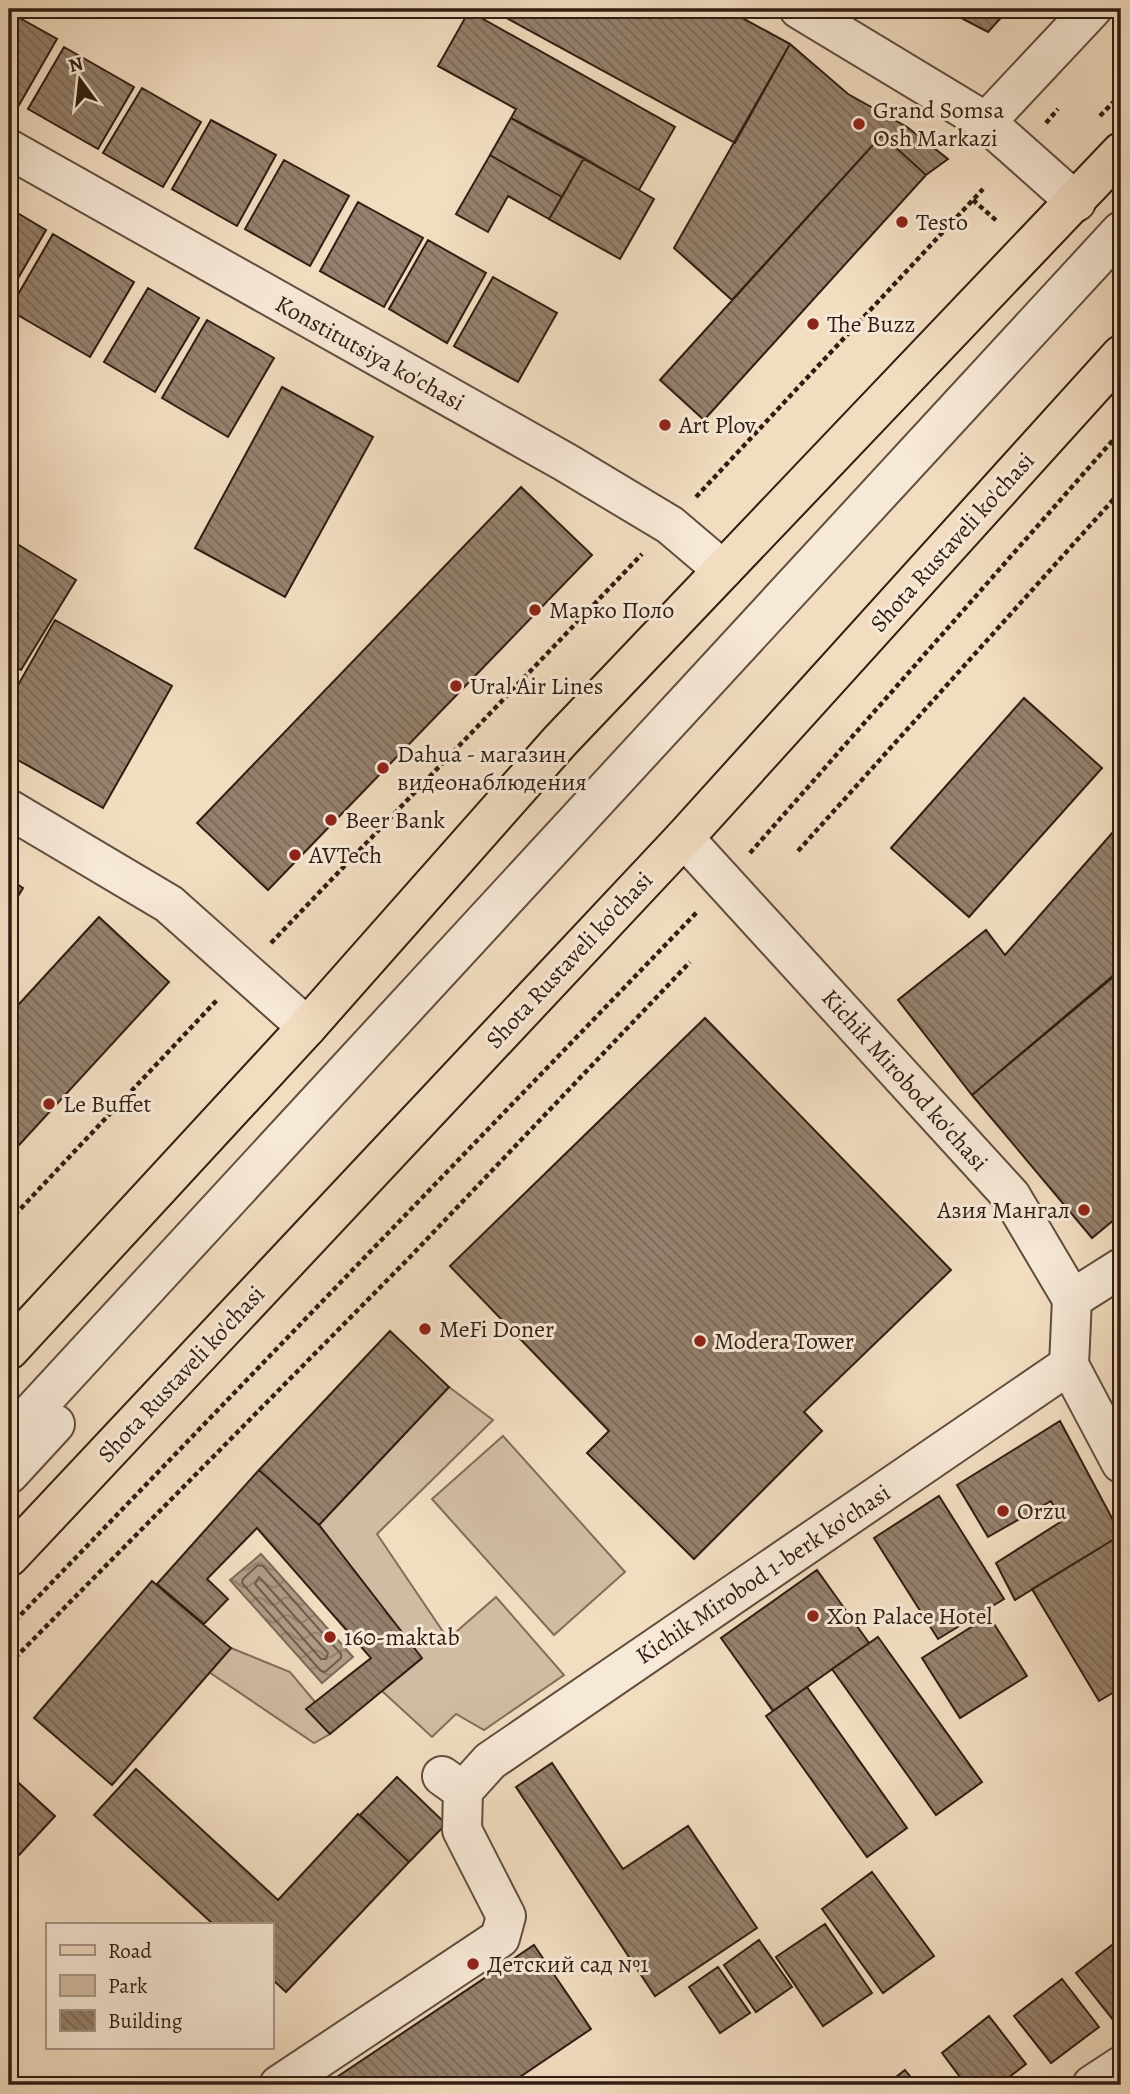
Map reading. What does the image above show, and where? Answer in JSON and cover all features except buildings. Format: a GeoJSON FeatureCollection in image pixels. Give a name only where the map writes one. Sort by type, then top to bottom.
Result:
{"type":"FeatureCollection","features":[{"type":"Feature","properties":{"kind":"main road"},"geometry":{"type":"LineString","coordinates":[[9,1350],[307,1027],[525,780],[1121,152]]}},
{"type":"Feature","properties":{"kind":"main road","name":"Shota Rustaveli ko'chasi"},"geometry":{"type":"LineString","coordinates":[[9,1557],[684,838],[1121,355]]}},
{"type":"Feature","properties":{"kind":"street"},"geometry":{"type":"LineString","coordinates":[[986,122],[1092,9]]}},
{"type":"Feature","properties":{"kind":"street"},"geometry":{"type":"LineString","coordinates":[[804,10],[986,122],[1076,202]]}},
{"type":"Feature","properties":{"kind":"street","name":"Konstitutsiya ko'chasi"},"geometry":{"type":"LineString","coordinates":[[9,149],[565,462],[670,525],[723,570]]}},
{"type":"Feature","properties":{"kind":"street"},"geometry":{"type":"LineString","coordinates":[[9,1437],[1121,231]]}},
{"type":"Feature","properties":{"kind":"street"},"geometry":{"type":"LineString","coordinates":[[9,1474],[841,566],[1121,268]]}},
{"type":"Feature","properties":{"kind":"street"},"geometry":{"type":"LineString","coordinates":[[9,808],[169,904],[307,1027]]}},
{"type":"Feature","properties":{"kind":"street","name":"Kichik Mirobod ko'chasi"},"geometry":{"type":"LineString","coordinates":[[684,838],[1011,1196],[1072,1299]]}},
{"type":"Feature","properties":{"kind":"street"},"geometry":{"type":"LineString","coordinates":[[1121,1268],[1072,1299],[1069,1365],[1121,1463]]}},
{"type":"Feature","properties":{"kind":"street","name":"Kichik Mirobod 1-berk ko'chasi"},"geometry":{"type":"LineString","coordinates":[[279,2085],[500,1938],[506,1916],[462,1830],[453,1783],[490,1761],[1069,1365]]}},
{"type":"Feature","properties":{"kind":"street"},"geometry":{"type":"LineString","coordinates":[[1092,2085],[1121,2066]]}},
{"type":"Feature","properties":{"kind":"path"},"geometry":{"type":"LineString","coordinates":[[9,1221],[670,525],[983,189]]}},
{"type":"Feature","properties":{"kind":"path"},"geometry":{"type":"LineString","coordinates":[[9,1627],[724,882],[1121,431]]}},
{"type":"Feature","properties":{"kind":"path"},"geometry":{"type":"LineString","coordinates":[[799,850],[1121,491]]}},
{"type":"Feature","properties":{"kind":"path"},"geometry":{"type":"LineString","coordinates":[[9,1664],[409,1258],[690,962]]}},
{"type":"Feature","properties":{"kind":"green space"},"geometry":{"type":"Polygon","coordinates":[[[449,1387],[493,1420],[377,1534],[448,1639],[496,1597],[564,1675],[484,1730],[456,1714],[432,1737],[382,1691],[421,1659],[319,1525],[449,1387]]]}},
{"type":"Feature","properties":{"kind":"green space"},"geometry":{"type":"Polygon","coordinates":[[[503,1436],[625,1572],[554,1635],[432,1499],[503,1436]]]}},
{"type":"Feature","properties":{"kind":"green space"},"geometry":{"type":"Polygon","coordinates":[[[231,1648],[290,1672],[315,1702],[307,1709],[330,1734],[314,1743],[209,1672],[231,1648]]]}},
{"type":"Feature","properties":{"kind":"water"},"geometry":{"type":"Polygon","coordinates":[[[261,1554],[353,1657],[322,1683],[230,1580],[261,1554]]]}},
{"type":"Feature","properties":{"kind":"place","name":"Grand Somsa Osh Markazi"},"geometry":{"type":"Point","coordinates":[859,124]}},
{"type":"Feature","properties":{"kind":"place","name":"Testo"},"geometry":{"type":"Point","coordinates":[902,222]}},
{"type":"Feature","properties":{"kind":"place","name":"The Buzz"},"geometry":{"type":"Point","coordinates":[813,324]}},
{"type":"Feature","properties":{"kind":"place","name":"Art Plov"},"geometry":{"type":"Point","coordinates":[665,425]}},
{"type":"Feature","properties":{"kind":"place","name":"Марко Поло"},"geometry":{"type":"Point","coordinates":[535,610]}},
{"type":"Feature","properties":{"kind":"place","name":"Ural Air Lines"},"geometry":{"type":"Point","coordinates":[456,686]}},
{"type":"Feature","properties":{"kind":"place","name":"Dahua - магазин видеонаблюдения"},"geometry":{"type":"Point","coordinates":[383,768]}},
{"type":"Feature","properties":{"kind":"place","name":"Beer Bank"},"geometry":{"type":"Point","coordinates":[331,820]}},
{"type":"Feature","properties":{"kind":"place","name":"AVTech"},"geometry":{"type":"Point","coordinates":[295,855]}},
{"type":"Feature","properties":{"kind":"place","name":"Le Buffet"},"geometry":{"type":"Point","coordinates":[49,1104]}},
{"type":"Feature","properties":{"kind":"place","name":"Азия Мангал"},"geometry":{"type":"Point","coordinates":[1084,1210]}},
{"type":"Feature","properties":{"kind":"place","name":"MeFi Doner"},"geometry":{"type":"Point","coordinates":[425,1329]}},
{"type":"Feature","properties":{"kind":"place","name":"Modera Tower"},"geometry":{"type":"Point","coordinates":[700,1341]}},
{"type":"Feature","properties":{"kind":"place","name":"Orzu"},"geometry":{"type":"Point","coordinates":[1003,1511]}},
{"type":"Feature","properties":{"kind":"place","name":"Xon Palace Hotel"},"geometry":{"type":"Point","coordinates":[813,1616]}},
{"type":"Feature","properties":{"kind":"place","name":"160-maktab"},"geometry":{"type":"Point","coordinates":[330,1637]}},
{"type":"Feature","properties":{"kind":"place","name":"Детский сад №1"},"geometry":{"type":"Point","coordinates":[473,1964]}}]}
